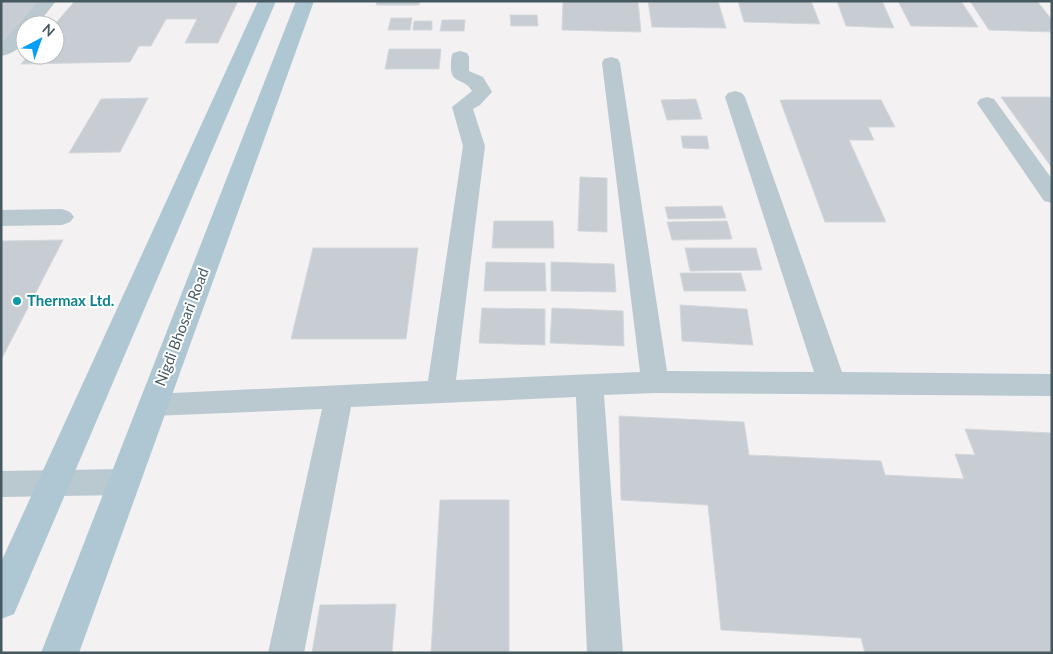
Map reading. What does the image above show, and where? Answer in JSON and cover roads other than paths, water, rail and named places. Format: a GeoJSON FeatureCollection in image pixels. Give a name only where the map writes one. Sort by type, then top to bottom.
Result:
{"type":"FeatureCollection","features":[{"type":"Feature","properties":{"kind":"main road"},"geometry":{"type":"LineString","coordinates":[[1,602],[267,1]]}},
{"type":"Feature","properties":{"kind":"main road","name":"Nigdi Bhosari Road"},"geometry":{"type":"LineString","coordinates":[[60,653],[306,1]]}},
{"type":"Feature","properties":{"kind":"lane"},"geometry":{"type":"LineString","coordinates":[[36,15],[48,1]]}},
{"type":"Feature","properties":{"kind":"lane"},"geometry":{"type":"LineString","coordinates":[[1,51],[8,48],[15,40]]}},
{"type":"Feature","properties":{"kind":"lane"},"geometry":{"type":"LineString","coordinates":[[440,392],[474,146],[462,107],[473,101],[482,92],[476,80],[460,74],[460,57]]}},
{"type":"Feature","properties":{"kind":"lane"},"geometry":{"type":"LineString","coordinates":[[611,63],[655,382]]}},
{"type":"Feature","properties":{"kind":"lane"},"geometry":{"type":"LineString","coordinates":[[735,97],[832,384]]}},
{"type":"Feature","properties":{"kind":"lane"},"geometry":{"type":"LineString","coordinates":[[987,103],[1052,196]]}},
{"type":"Feature","properties":{"kind":"lane"},"geometry":{"type":"LineString","coordinates":[[1,218],[62,217]]}},
{"type":"Feature","properties":{"kind":"lane"},"geometry":{"type":"LineString","coordinates":[[152,405],[655,382],[1052,385]]}},
{"type":"Feature","properties":{"kind":"lane"},"geometry":{"type":"LineString","coordinates":[[589,386],[605,653]]}},
{"type":"Feature","properties":{"kind":"lane"},"geometry":{"type":"LineString","coordinates":[[286,653],[338,397]]}},
{"type":"Feature","properties":{"kind":"lane"},"geometry":{"type":"LineString","coordinates":[[1,484],[123,482]]}},
{"type":"Feature","properties":{"kind":"place","name":"Thermax Ltd."},"geometry":{"type":"Point","coordinates":[17,301]}}]}
